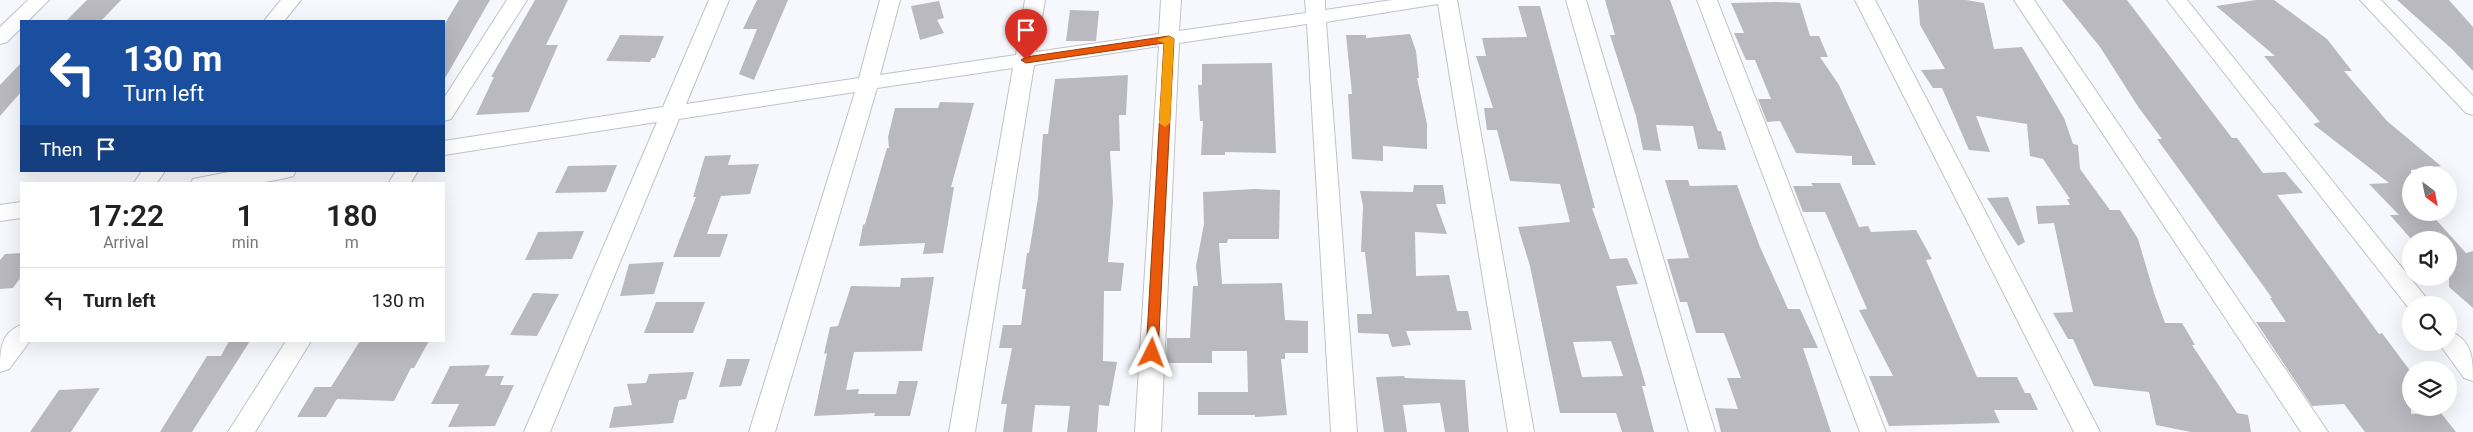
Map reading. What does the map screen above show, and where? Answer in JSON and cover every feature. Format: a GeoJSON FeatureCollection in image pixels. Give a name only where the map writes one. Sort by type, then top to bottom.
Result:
{"type":"FeatureCollection","features":[{"type":"Feature","properties":{"kind":"street"},"geometry":{"type":"LineString","coordinates":[[0,38],[39,0]]}},
{"type":"Feature","properties":{"kind":"street"},"geometry":{"type":"LineString","coordinates":[[275,20],[291,0]]}},
{"type":"Feature","properties":{"kind":"street"},"geometry":{"type":"LineString","coordinates":[[445,112],[517,0]]}},
{"type":"Feature","properties":{"kind":"street"},"geometry":{"type":"LineString","coordinates":[[537,432],[719,0]]}},
{"type":"Feature","properties":{"kind":"street"},"geometry":{"type":"LineString","coordinates":[[762,432],[868,83],[890,0]]}},
{"type":"Feature","properties":{"kind":"street"},"geometry":{"type":"LineString","coordinates":[[962,432],[1035,0]]}},
{"type":"Feature","properties":{"kind":"street"},"geometry":{"type":"LineString","coordinates":[[1148,432],[1171,0]]}},
{"type":"Feature","properties":{"kind":"street"},"geometry":{"type":"LineString","coordinates":[[445,148],[1169,39],[1316,8],[1432,0]]}},
{"type":"Feature","properties":{"kind":"street"},"geometry":{"type":"LineString","coordinates":[[1447,0],[1521,432]]}},
{"type":"Feature","properties":{"kind":"street"},"geometry":{"type":"LineString","coordinates":[[1576,0],[1702,432]]}},
{"type":"Feature","properties":{"kind":"street"},"geometry":{"type":"LineString","coordinates":[[1707,0],[1873,432]]}},
{"type":"Feature","properties":{"kind":"street"},"geometry":{"type":"LineString","coordinates":[[1865,0],[2087,432]]}},
{"type":"Feature","properties":{"kind":"street"},"geometry":{"type":"LineString","coordinates":[[2024,0],[2315,432]]}},
{"type":"Feature","properties":{"kind":"street"},"geometry":{"type":"LineString","coordinates":[[2177,0],[2413,296]]}},
{"type":"Feature","properties":{"kind":"street"},"geometry":{"type":"LineString","coordinates":[[2370,0],[2473,108]]}},
{"type":"Feature","properties":{"kind":"street"},"geometry":{"type":"LineString","coordinates":[[1316,8],[1344,432]]}},
{"type":"Feature","properties":{"kind":"street"},"geometry":{"type":"LineString","coordinates":[[146,182],[153,172]]}},
{"type":"Feature","properties":{"kind":"street"},"geometry":{"type":"LineString","coordinates":[[213,182],[278,172]]}},
{"type":"Feature","properties":{"kind":"street"},"geometry":{"type":"LineString","coordinates":[[0,213],[20,210]]}},
{"type":"Feature","properties":{"kind":"street"},"geometry":{"type":"LineString","coordinates":[[0,362],[20,337]]}},
{"type":"Feature","properties":{"kind":"street"},"geometry":{"type":"LineString","coordinates":[[241,432],[298,342]]}},
{"type":"Feature","properties":{"kind":"street"},"geometry":{"type":"LineString","coordinates":[[2457,351],[2473,371]]}},
{"type":"Feature","properties":{"kind":"building"},"geometry":{"type":"Polygon","coordinates":[[[87,0],[121,0],[102,20],[67,20],[87,0]]]}},
{"type":"Feature","properties":{"kind":"building"},"geometry":{"type":"Polygon","coordinates":[[[459,0],[490,0],[445,78],[445,23],[459,0]]]}},
{"type":"Feature","properties":{"kind":"building"},"geometry":{"type":"Polygon","coordinates":[[[535,0],[568,0],[546,45],[558,45],[529,112],[476,115],[494,77],[491,77],[535,0]]]}},
{"type":"Feature","properties":{"kind":"building"},"geometry":{"type":"Polygon","coordinates":[[[757,0],[788,0],[754,80],[739,74],[757,29],[743,29],[757,0]]]}},
{"type":"Feature","properties":{"kind":"building"},"geometry":{"type":"Polygon","coordinates":[[[1605,0],[1670,0],[1718,131],[1721,131],[1726,150],[1698,149],[1693,126],[1656,125],[1661,151],[1643,150],[1636,116],[1610,35],[1615,35],[1605,0]]]}},
{"type":"Feature","properties":{"kind":"building"},"geometry":{"type":"Polygon","coordinates":[[[1918,0],[1966,0],[1984,3],[1994,49],[2022,47],[2064,118],[2073,144],[2078,145],[2080,169],[2110,210],[2120,210],[2138,239],[2165,323],[2182,323],[2195,345],[2192,345],[2237,413],[2248,415],[2251,432],[2191,432],[2156,425],[2149,392],[2094,386],[2073,339],[2068,339],[2053,313],[2073,312],[2054,223],[2038,224],[2036,206],[2070,205],[2067,199],[2070,199],[2043,159],[2030,156],[2027,124],[1976,116],[1990,152],[1969,150],[1942,88],[1933,88],[1921,70],[1945,69],[1920,25],[1918,0]]]}},
{"type":"Feature","properties":{"kind":"building"},"geometry":{"type":"Polygon","coordinates":[[[2062,0],[2127,0],[2232,138],[2237,138],[2263,173],[2285,172],[2303,193],[2277,195],[2379,334],[2382,333],[2403,361],[2402,416],[2443,416],[2456,432],[2365,432],[2344,404],[2312,406],[2256,322],[2286,322],[2270,298],[2272,298],[2157,139],[2162,139],[2139,108],[2100,47],[2062,0]]]}},
{"type":"Feature","properties":{"kind":"building"},"geometry":{"type":"Polygon","coordinates":[[[2256,0],[2274,0],[2327,39],[2352,71],[2344,71],[2387,121],[2441,166],[2402,166],[2402,221],[2437,221],[2446,231],[2404,231],[2390,215],[2399,215],[2369,184],[2389,183],[2313,124],[2320,122],[2264,56],[2275,56],[2216,6],[2256,0]]]}},
{"type":"Feature","properties":{"kind":"building"},"geometry":{"type":"Polygon","coordinates":[[[2397,0],[2449,0],[2473,27],[2473,71],[2452,49],[2397,0]]]}},
{"type":"Feature","properties":{"kind":"building"},"geometry":{"type":"Polygon","coordinates":[[[939,1],[944,18],[937,20],[944,33],[920,40],[911,6],[939,1]]]}},
{"type":"Feature","properties":{"kind":"building"},"geometry":{"type":"Polygon","coordinates":[[[1731,3],[1800,3],[1810,36],[1819,36],[1828,57],[1820,57],[1839,85],[1876,165],[1852,165],[1852,156],[1796,153],[1780,121],[1767,122],[1758,99],[1771,99],[1755,60],[1746,60],[1734,33],[1744,33],[1731,3]]]}},
{"type":"Feature","properties":{"kind":"building"},"geometry":{"type":"Polygon","coordinates":[[[1518,6],[1540,6],[1595,208],[1592,208],[1610,259],[1627,258],[1638,284],[1616,286],[1646,386],[1642,386],[1654,432],[1622,432],[1616,413],[1560,413],[1530,266],[1518,227],[1570,222],[1560,184],[1510,181],[1497,130],[1487,130],[1484,108],[1493,108],[1476,56],[1486,56],[1482,38],[1527,37],[1518,6]],[[1611,341],[1573,342],[1582,377],[1623,376],[1611,341]]]}},
{"type":"Feature","properties":{"kind":"building"},"geometry":{"type":"Polygon","coordinates":[[[1070,10],[1099,11],[1096,41],[1066,41],[1070,10]]]}},
{"type":"Feature","properties":{"kind":"building"},"geometry":{"type":"Polygon","coordinates":[[[1410,34],[1416,51],[1419,78],[1417,78],[1427,124],[1427,149],[1383,146],[1383,161],[1352,159],[1348,94],[1352,94],[1346,35],[1366,35],[1366,38],[1410,34]]]}},
{"type":"Feature","properties":{"kind":"building"},"geometry":{"type":"Polygon","coordinates":[[[620,35],[664,36],[655,58],[652,58],[650,62],[606,61],[620,35]]]}},
{"type":"Feature","properties":{"kind":"building"},"geometry":{"type":"Polygon","coordinates":[[[1272,63],[1276,153],[1225,152],[1225,155],[1201,155],[1203,121],[1200,121],[1198,85],[1202,85],[1202,64],[1272,63]]]}},
{"type":"Feature","properties":{"kind":"building"},"geometry":{"type":"Polygon","coordinates":[[[20,64],[20,93],[0,116],[0,85],[20,64]]]}},
{"type":"Feature","properties":{"kind":"building"},"geometry":{"type":"Polygon","coordinates":[[[1128,75],[1126,115],[1119,115],[1120,151],[1110,151],[1113,202],[1108,262],[1124,263],[1121,291],[1104,291],[1103,361],[1117,362],[1109,406],[1099,405],[1097,432],[1067,432],[1070,406],[1035,405],[1032,432],[1003,432],[1007,404],[1001,404],[1012,348],[999,348],[1003,325],[1021,325],[1026,289],[1022,289],[1038,198],[1043,134],[1048,134],[1055,79],[1128,75]]]}},
{"type":"Feature","properties":{"kind":"building"},"geometry":{"type":"Polygon","coordinates":[[[940,102],[974,103],[951,187],[954,187],[943,253],[923,254],[925,243],[859,246],[863,225],[865,224],[887,148],[889,148],[888,137],[895,108],[938,108],[940,102]]]}},
{"type":"Feature","properties":{"kind":"building"},"geometry":{"type":"Polygon","coordinates":[[[731,155],[728,165],[759,164],[750,194],[721,196],[707,234],[728,234],[720,257],[673,257],[696,197],[693,197],[705,156],[731,155]]]}},
{"type":"Feature","properties":{"kind":"building"},"geometry":{"type":"Polygon","coordinates":[[[617,165],[606,192],[555,193],[568,166],[617,165]]]}},
{"type":"Feature","properties":{"kind":"building"},"geometry":{"type":"Polygon","coordinates":[[[1665,180],[1688,180],[1690,186],[1737,185],[1760,247],[1788,309],[1800,309],[1818,348],[1803,348],[1831,432],[1721,432],[1715,408],[1738,409],[1727,378],[1741,378],[1724,333],[1696,333],[1687,302],[1680,302],[1667,259],[1689,258],[1665,180]]]}},
{"type":"Feature","properties":{"kind":"building"},"geometry":{"type":"Polygon","coordinates":[[[1811,183],[1840,183],[1859,227],[1868,226],[1871,232],[1916,230],[1932,259],[1926,260],[1977,377],[2017,377],[2025,393],[2030,393],[2038,410],[1994,410],[2000,423],[1889,426],[1869,376],[1893,376],[1859,310],[1867,309],[1825,212],[1803,212],[1793,186],[1813,186],[1811,183]]]}},
{"type":"Feature","properties":{"kind":"building"},"geometry":{"type":"Polygon","coordinates":[[[1414,185],[1443,185],[1446,204],[1436,204],[1447,234],[1415,232],[1416,276],[1449,275],[1457,311],[1468,311],[1472,330],[1406,331],[1411,345],[1392,347],[1388,334],[1358,333],[1357,314],[1372,314],[1365,252],[1361,252],[1363,206],[1360,191],[1413,192],[1414,185]]]}},
{"type":"Feature","properties":{"kind":"building"},"geometry":{"type":"Polygon","coordinates":[[[1254,189],[1280,190],[1279,239],[1228,239],[1227,243],[1219,243],[1222,284],[1282,283],[1285,320],[1308,321],[1308,353],[1285,353],[1285,359],[1281,359],[1287,415],[1255,417],[1255,415],[1198,415],[1198,392],[1248,392],[1247,351],[1212,351],[1212,363],[1166,363],[1167,338],[1190,338],[1193,286],[1198,286],[1196,266],[1204,224],[1203,192],[1254,189]]]}},
{"type":"Feature","properties":{"kind":"building"},"geometry":{"type":"Polygon","coordinates":[[[2008,197],[2025,242],[2018,246],[1987,198],[2008,197]]]}},
{"type":"Feature","properties":{"kind":"building"},"geometry":{"type":"Polygon","coordinates":[[[584,231],[572,259],[525,260],[538,232],[584,231]]]}},
{"type":"Feature","properties":{"kind":"building"},"geometry":{"type":"Polygon","coordinates":[[[2457,243],[2466,253],[2473,251],[2473,308],[2449,287],[2457,286],[2457,243]]]}},
{"type":"Feature","properties":{"kind":"building"},"geometry":{"type":"Polygon","coordinates":[[[20,253],[20,278],[13,288],[0,289],[0,260],[5,254],[20,253]]]}},
{"type":"Feature","properties":{"kind":"building"},"geometry":{"type":"Polygon","coordinates":[[[664,262],[654,294],[620,296],[629,264],[664,262]]]}},
{"type":"Feature","properties":{"kind":"building"},"geometry":{"type":"Polygon","coordinates":[[[934,277],[922,351],[854,352],[846,390],[859,389],[858,394],[896,394],[899,381],[918,381],[910,416],[874,416],[875,413],[814,416],[827,353],[824,354],[830,327],[838,326],[851,286],[900,287],[901,278],[934,277]]]}},
{"type":"Feature","properties":{"kind":"building"},"geometry":{"type":"Polygon","coordinates":[[[533,293],[559,294],[537,336],[510,335],[533,293]]]}},
{"type":"Feature","properties":{"kind":"building"},"geometry":{"type":"Polygon","coordinates":[[[656,302],[705,302],[693,333],[644,333],[656,302]]]}},
{"type":"Feature","properties":{"kind":"building"},"geometry":{"type":"Polygon","coordinates":[[[228,342],[249,342],[192,432],[160,432],[207,356],[221,356],[228,342]]]}},
{"type":"Feature","properties":{"kind":"building"},"geometry":{"type":"Polygon","coordinates":[[[359,342],[428,342],[414,368],[411,368],[394,401],[337,399],[326,417],[297,417],[315,387],[331,387],[359,342]]]}},
{"type":"Feature","properties":{"kind":"building"},"geometry":{"type":"Polygon","coordinates":[[[727,359],[750,359],[741,386],[719,387],[727,359]]]}},
{"type":"Feature","properties":{"kind":"building"},"geometry":{"type":"Polygon","coordinates":[[[490,365],[485,376],[504,376],[500,385],[514,385],[495,426],[448,427],[459,404],[431,404],[450,366],[490,365]]]}},
{"type":"Feature","properties":{"kind":"building"},"geometry":{"type":"Polygon","coordinates":[[[694,372],[686,399],[679,400],[673,423],[609,428],[614,407],[632,405],[627,384],[646,383],[649,374],[694,372]]]}},
{"type":"Feature","properties":{"kind":"building"},"geometry":{"type":"Polygon","coordinates":[[[1404,376],[1405,378],[1465,380],[1469,432],[1445,432],[1440,403],[1403,405],[1407,432],[1384,432],[1376,377],[1404,376]]]}},
{"type":"Feature","properties":{"kind":"building"},"geometry":{"type":"Polygon","coordinates":[[[100,388],[71,432],[30,432],[59,390],[100,388]]]}},
{"type":"Feature","properties":{"kind":"slow traffic"},"geometry":{"type":"LineString","coordinates":[[1162,40],[1169,39],[1165,123]]}},
{"type":"Feature","properties":{"kind":"route"},"geometry":{"type":"LineString","coordinates":[[1026,60],[1169,39],[1152,353]]}}]}
